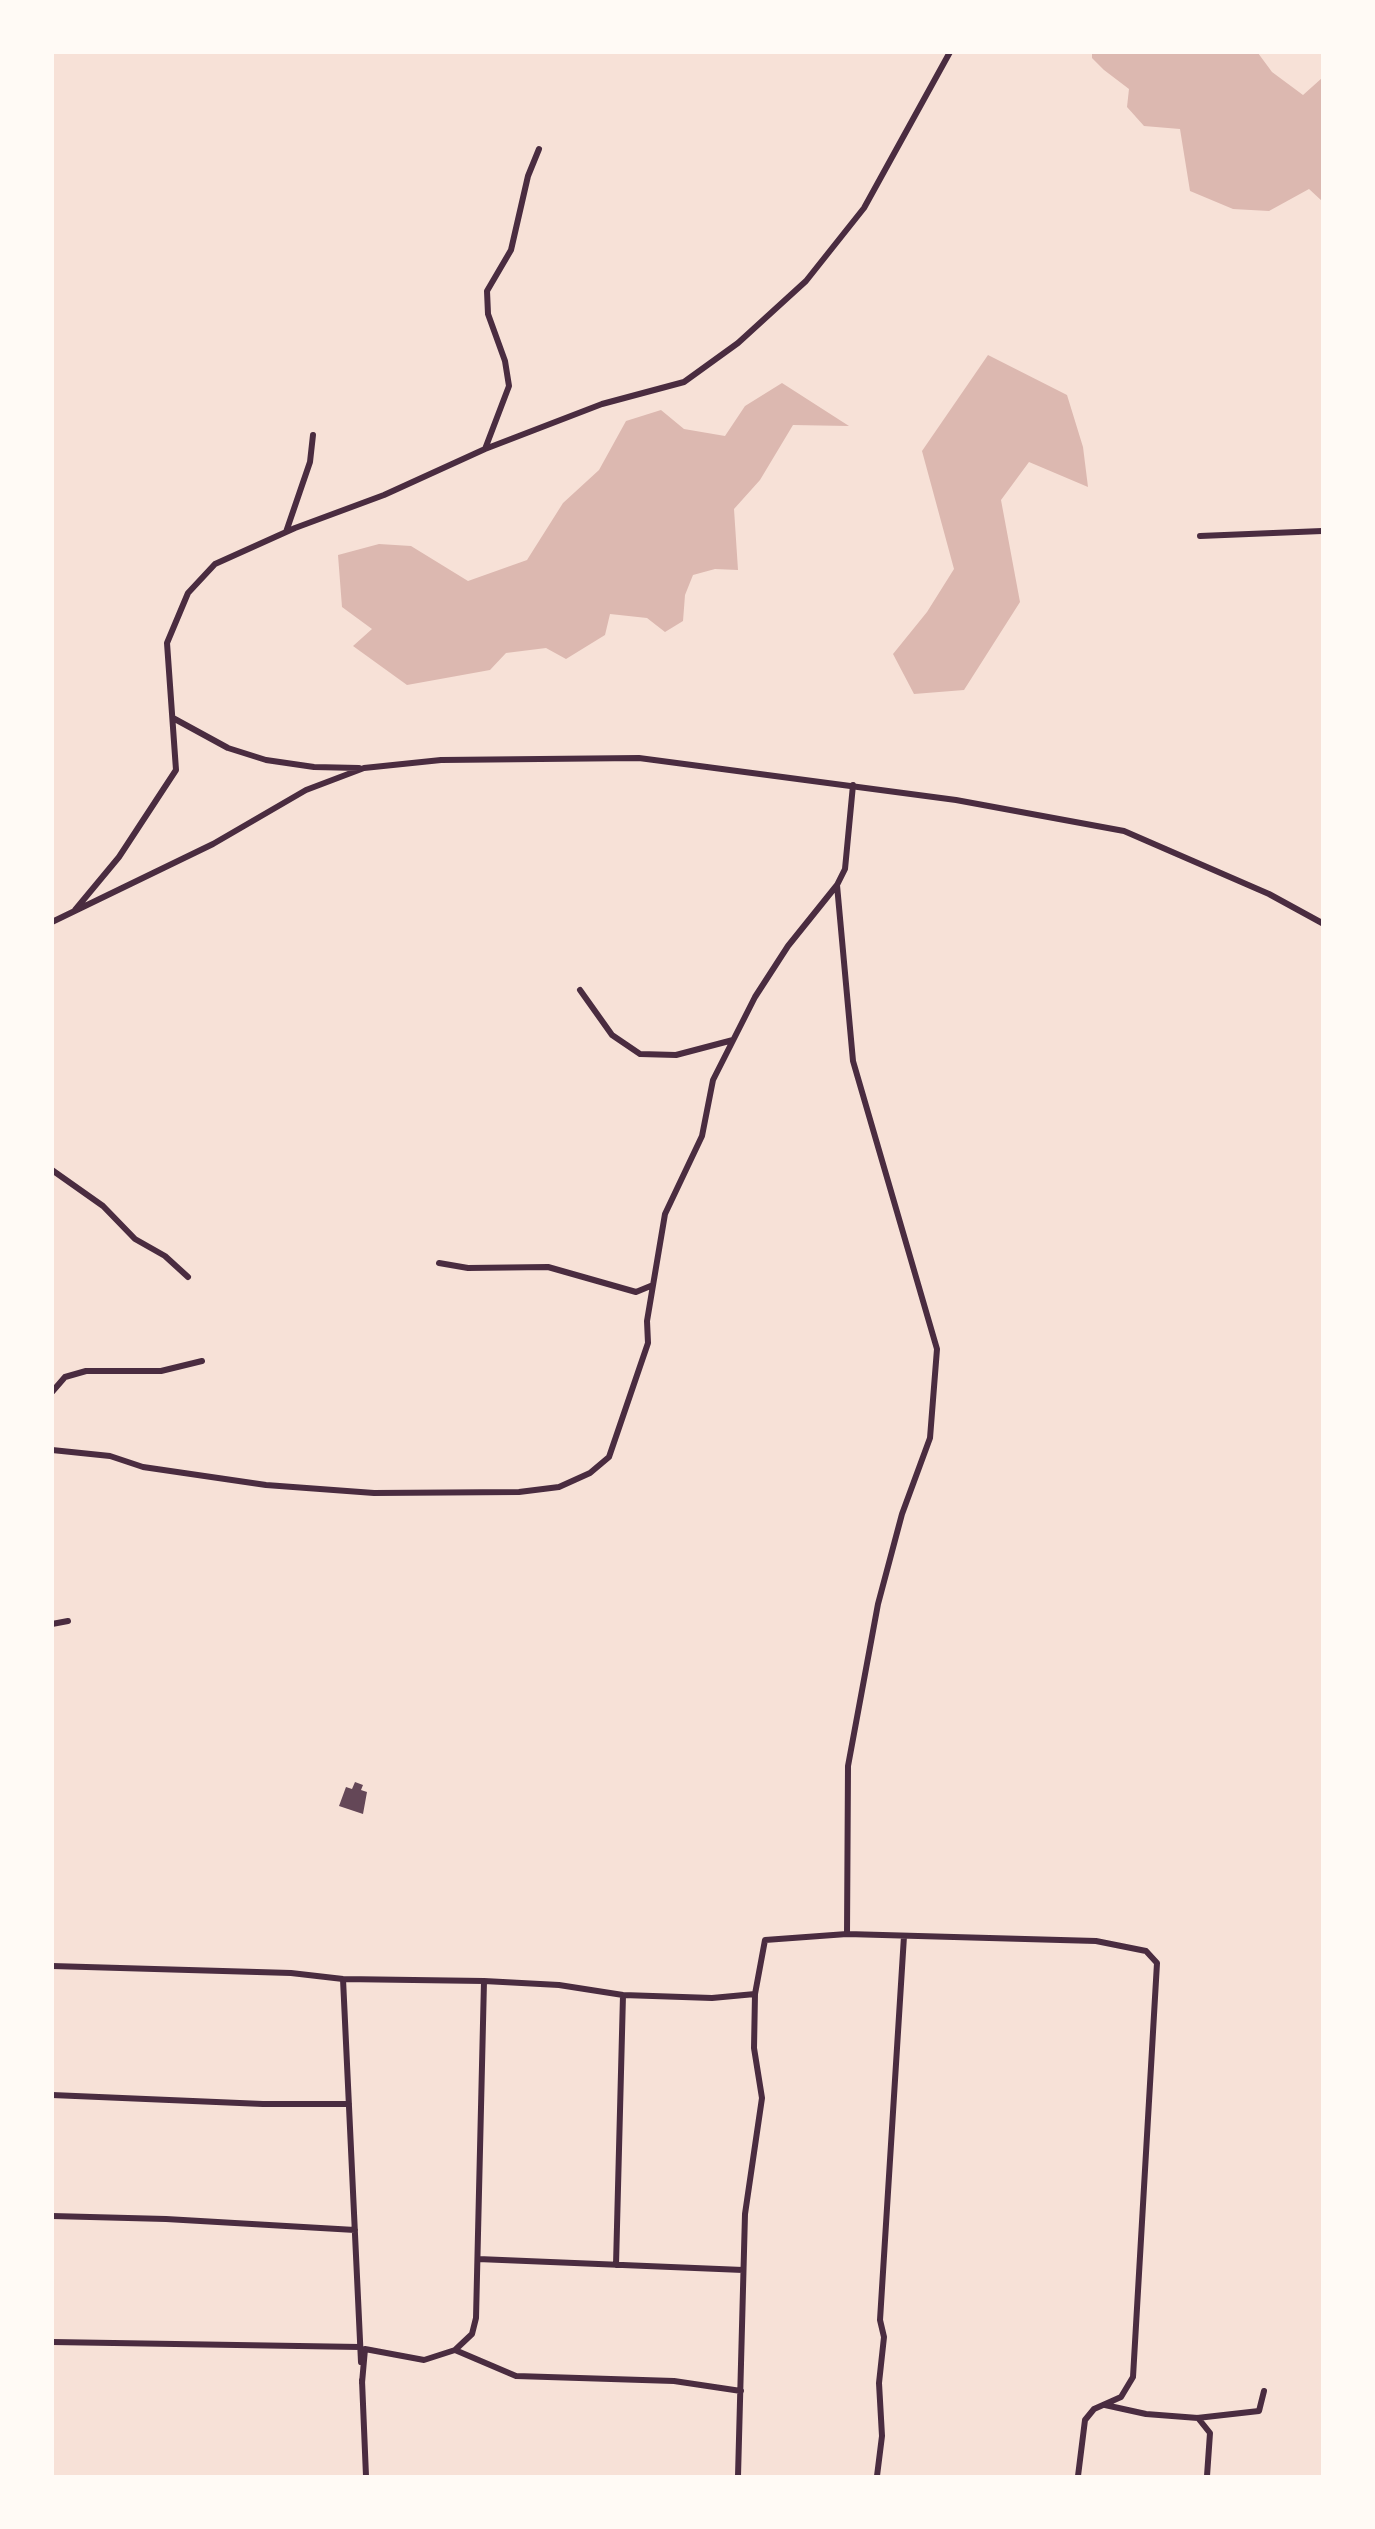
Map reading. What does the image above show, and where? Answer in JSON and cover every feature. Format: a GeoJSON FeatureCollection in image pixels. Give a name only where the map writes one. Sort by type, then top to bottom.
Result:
{"type":"FeatureCollection","features":[{"type":"Feature","properties":{"kind":"street"},"geometry":{"type":"LineString","coordinates":[[74,912],[120,857],[176,770],[167,643],[188,593],[215,564],[286,532],[384,495],[485,449],[602,404],[684,382],[738,343],[806,281],[864,208],[950,52]]}},
{"type":"Feature","properties":{"kind":"street"},"geometry":{"type":"LineString","coordinates":[[485,449],[509,386],[505,360],[488,314],[487,291],[510,250],[528,176],[539,149]]}},
{"type":"Feature","properties":{"kind":"street"},"geometry":{"type":"LineString","coordinates":[[286,532],[307,473],[313,435]]}},
{"type":"Feature","properties":{"kind":"street"},"geometry":{"type":"LineString","coordinates":[[1200,536],[1322,531]]}},
{"type":"Feature","properties":{"kind":"street"},"geometry":{"type":"LineString","coordinates":[[173,718],[228,748],[266,760],[314,767],[365,768],[441,760],[639,758],[853,785],[1124,831],[1269,894],[1322,923]]}},
{"type":"Feature","properties":{"kind":"street"},"geometry":{"type":"LineString","coordinates":[[52,922],[213,844],[306,790],[365,768]]}},
{"type":"Feature","properties":{"kind":"street"},"geometry":{"type":"LineString","coordinates":[[52,1450],[110,1456],[143,1467],[266,1485],[374,1493],[519,1492],[559,1487],[590,1474],[609,1457],[648,1343],[647,1321],[664,1214],[702,1136],[713,1080],[755,997],[788,946],[837,885],[845,869],[853,785]]}},
{"type":"Feature","properties":{"kind":"street"},"geometry":{"type":"LineString","coordinates":[[837,885],[853,1061],[937,1349],[930,1438],[902,1514],[878,1604],[848,1766],[848,1934]]}},
{"type":"Feature","properties":{"kind":"street"},"geometry":{"type":"LineString","coordinates":[[580,990],[612,1035],[639,1054],[676,1055],[733,1040]]}},
{"type":"Feature","properties":{"kind":"street"},"geometry":{"type":"LineString","coordinates":[[52,1170],[103,1206],[135,1239],[165,1256],[188,1277]]}},
{"type":"Feature","properties":{"kind":"street"},"geometry":{"type":"LineString","coordinates":[[439,1263],[468,1268],[548,1267],[636,1292],[653,1284]]}},
{"type":"Feature","properties":{"kind":"street"},"geometry":{"type":"LineString","coordinates":[[52,1392],[65,1377],[86,1371],[161,1371],[202,1362]]}},
{"type":"Feature","properties":{"kind":"street"},"geometry":{"type":"LineString","coordinates":[[52,1624],[68,1621]]}},
{"type":"Feature","properties":{"kind":"street"},"geometry":{"type":"LineString","coordinates":[[738,2476],[745,2214],[762,2098],[754,2048],[755,1994],[765,1940],[848,1934],[1096,1941],[1146,1951],[1157,1963],[1133,2377],[1121,2397],[1094,2409],[1085,2420],[1078,2476]]}},
{"type":"Feature","properties":{"kind":"street"},"geometry":{"type":"LineString","coordinates":[[877,2476],[882,2436],[879,2383],[884,2337],[880,2320],[904,1936]]}},
{"type":"Feature","properties":{"kind":"street"},"geometry":{"type":"LineString","coordinates":[[52,1966],[291,1973],[343,1979],[484,1981],[559,1985],[623,1995],[712,1998],[755,1994]]}},
{"type":"Feature","properties":{"kind":"street"},"geometry":{"type":"LineString","coordinates":[[343,1979],[366,2476]]}},
{"type":"Feature","properties":{"kind":"street"},"geometry":{"type":"LineString","coordinates":[[362,2383],[365,2349],[424,2360],[455,2350],[471,2334],[476,2318],[484,1981]]}},
{"type":"Feature","properties":{"kind":"street"},"geometry":{"type":"LineString","coordinates":[[616,2265],[623,1995]]}},
{"type":"Feature","properties":{"kind":"street"},"geometry":{"type":"LineString","coordinates":[[52,2095],[263,2104],[349,2104]]}},
{"type":"Feature","properties":{"kind":"street"},"geometry":{"type":"LineString","coordinates":[[52,2216],[166,2219],[355,2230]]}},
{"type":"Feature","properties":{"kind":"street"},"geometry":{"type":"LineString","coordinates":[[478,2259],[743,2270]]}},
{"type":"Feature","properties":{"kind":"street"},"geometry":{"type":"LineString","coordinates":[[52,2342],[360,2347]]}},
{"type":"Feature","properties":{"kind":"street"},"geometry":{"type":"LineString","coordinates":[[455,2350],[516,2376],[674,2381],[741,2391]]}},
{"type":"Feature","properties":{"kind":"street"},"geometry":{"type":"LineString","coordinates":[[1103,2405],[1146,2414],[1195,2418],[1258,2411],[1265,2391]]}},
{"type":"Feature","properties":{"kind":"street"},"geometry":{"type":"LineString","coordinates":[[1195,2418],[1210,2433],[1207,2476]]}},
{"type":"Feature","properties":{"kind":"shaded area"},"geometry":{"type":"Polygon","coordinates":[[[1092,53],[1258,53],[1272,72],[1303,95],[1322,78],[1322,201],[1309,189],[1269,211],[1233,209],[1190,191],[1180,129],[1144,126],[1127,107],[1129,89],[1104,70],[1092,58],[1092,53]]]}},
{"type":"Feature","properties":{"kind":"shaded area"},"geometry":{"type":"Polygon","coordinates":[[[988,355],[1067,395],[1083,447],[1088,487],[1029,462],[1001,500],[1020,602],[964,690],[914,694],[893,654],[927,612],[954,569],[922,451],[988,355]]]}},
{"type":"Feature","properties":{"kind":"shaded area"},"geometry":{"type":"Polygon","coordinates":[[[782,383],[849,426],[793,425],[760,480],[734,509],[738,570],[715,569],[693,575],[685,595],[683,621],[665,632],[647,618],[610,614],[605,635],[566,659],[546,648],[506,653],[490,670],[407,685],[353,646],[372,629],[342,607],[338,555],[379,544],[411,546],[468,581],[527,560],[563,503],[599,470],[626,421],[661,410],[684,429],[725,436],[745,406],[782,383]]]}},
{"type":"Feature","properties":{"kind":"building"},"geometry":{"type":"Polygon","coordinates":[[[355,1782],[363,1785],[361,1790],[367,1792],[363,1814],[339,1806],[346,1787],[352,1789],[355,1782]]]}}]}
